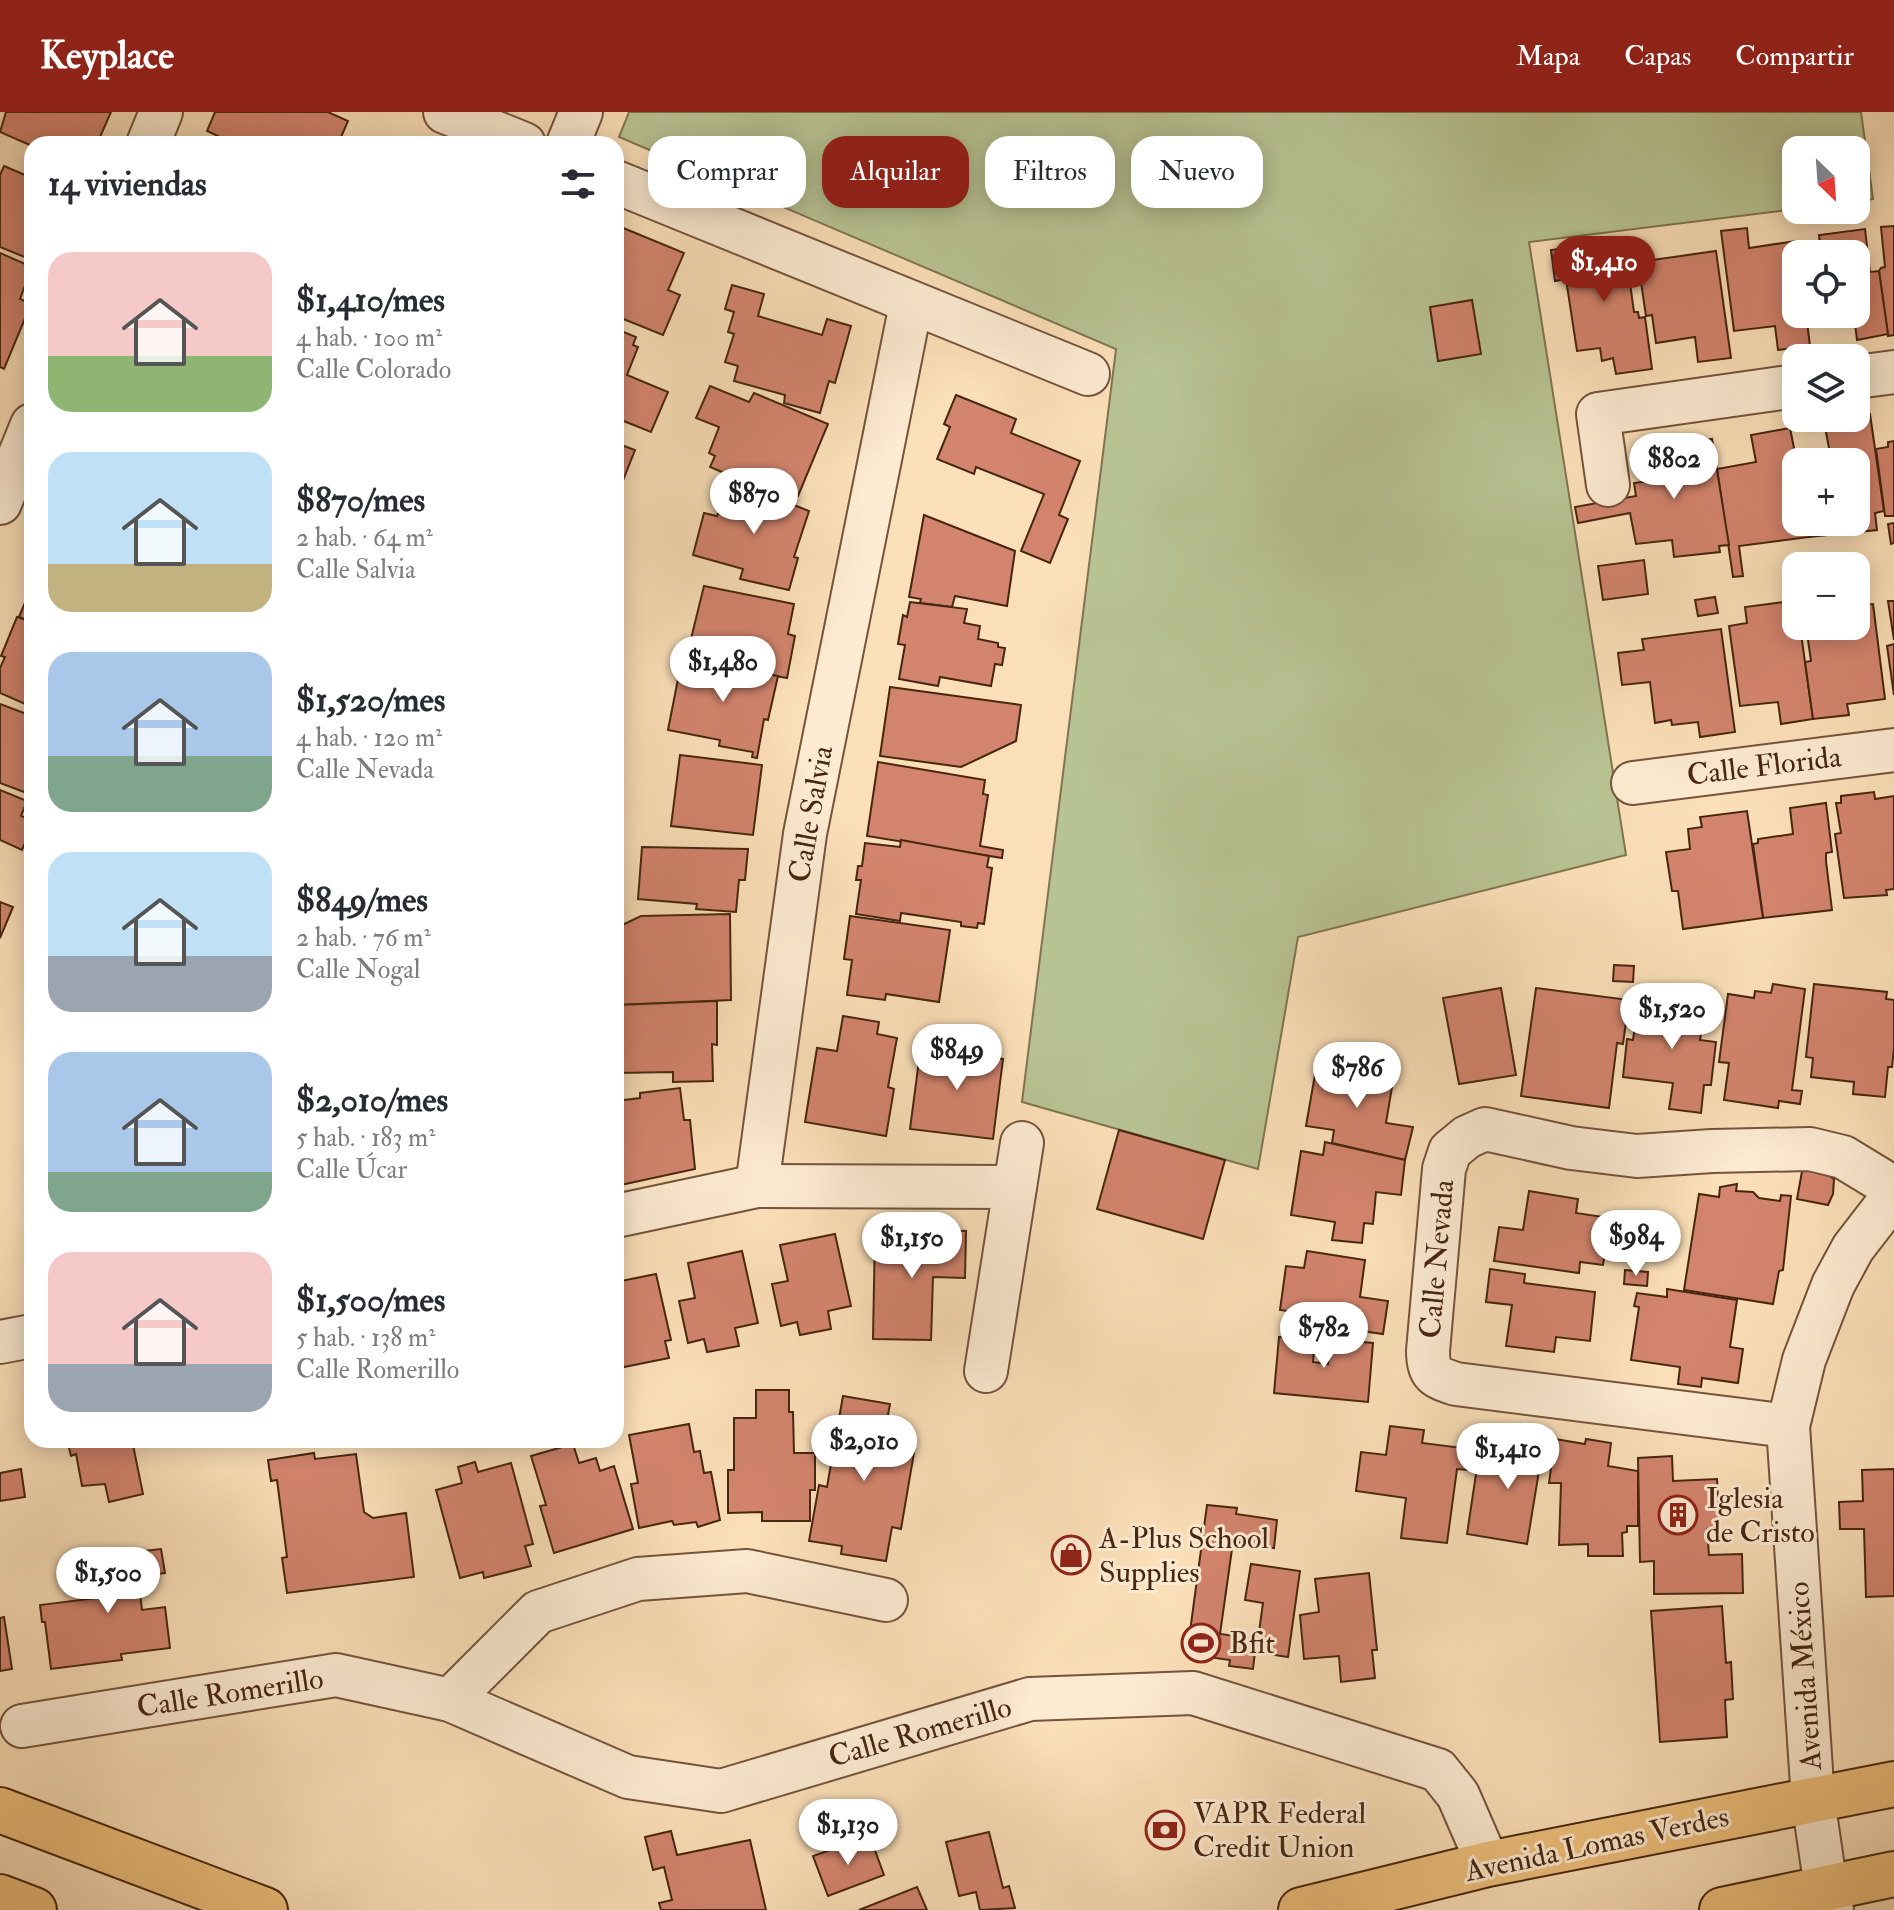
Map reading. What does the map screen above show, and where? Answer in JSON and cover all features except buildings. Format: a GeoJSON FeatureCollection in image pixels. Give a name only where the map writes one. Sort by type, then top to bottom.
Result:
{"type":"FeatureCollection","features":[{"type":"Feature","properties":{"kind":"main road","name":"Avenida Lomas Verdes"},"geometry":{"type":"LineString","coordinates":[[1301,1910],[1488,1864],[1894,1784]]}},
{"type":"Feature","properties":{"kind":"main road"},"geometry":{"type":"LineString","coordinates":[[0,1810],[265,1910]]}},
{"type":"Feature","properties":{"kind":"main road"},"geometry":{"type":"LineString","coordinates":[[1722,1910],[1829,1899],[1894,1874]]}},
{"type":"Feature","properties":{"kind":"main road"},"geometry":{"type":"LineString","coordinates":[[0,1897],[34,1910]]}},
{"type":"Feature","properties":{"kind":"street"},"geometry":{"type":"LineString","coordinates":[[151,136],[161,112]]}},
{"type":"Feature","properties":{"kind":"street"},"geometry":{"type":"LineString","coordinates":[[445,112],[504,136]]}},
{"type":"Feature","properties":{"kind":"street"},"geometry":{"type":"LineString","coordinates":[[571,136],[581,112]]}},
{"type":"Feature","properties":{"kind":"street"},"geometry":{"type":"LineString","coordinates":[[624,185],[1088,374]]}},
{"type":"Feature","properties":{"kind":"street","name":"Calle Salvia"},"geometry":{"type":"LineString","coordinates":[[757,1186],[805,834],[911,304]]}},
{"type":"Feature","properties":{"kind":"street"},"geometry":{"type":"LineString","coordinates":[[1870,375],[1894,372]]}},
{"type":"Feature","properties":{"kind":"street"},"geometry":{"type":"LineString","coordinates":[[1608,485],[1598,414],[1782,388]]}},
{"type":"Feature","properties":{"kind":"street"},"geometry":{"type":"LineString","coordinates":[[0,503],[24,444]]}},
{"type":"Feature","properties":{"kind":"street","name":"Calle Florida"},"geometry":{"type":"LineString","coordinates":[[1633,783],[1894,750]]}},
{"type":"Feature","properties":{"kind":"street","name":"Calle Nevada"},"geometry":{"type":"LineString","coordinates":[[1788,1426],[1456,1384],[1438,1378],[1428,1367],[1428,1351],[1444,1169],[1450,1151],[1467,1137],[1485,1129],[1571,1148],[1637,1156],[1810,1149],[1843,1157],[1894,1188]]}},
{"type":"Feature","properties":{"kind":"street"},"geometry":{"type":"LineString","coordinates":[[986,1371],[1022,1143]]}},
{"type":"Feature","properties":{"kind":"street"},"geometry":{"type":"LineString","coordinates":[[624,1214],[757,1186],[1015,1187]]}},
{"type":"Feature","properties":{"kind":"street","name":"Avenida México"},"geometry":{"type":"LineString","coordinates":[[1829,1899],[1813,1800],[1788,1426],[1804,1360],[1833,1285],[1853,1248],[1894,1195]]}},
{"type":"Feature","properties":{"kind":"street"},"geometry":{"type":"LineString","coordinates":[[0,1342],[24,1338]]}},
{"type":"Feature","properties":{"kind":"street"},"geometry":{"type":"LineString","coordinates":[[450,1700],[538,1612],[638,1579],[747,1571],[886,1600]]}},
{"type":"Feature","properties":{"kind":"street","name":"Calle Romerillo"},"geometry":{"type":"LineString","coordinates":[[22,1726],[336,1675],[450,1700],[628,1777],[721,1791],[1030,1699],[1193,1693],[1438,1770],[1458,1795],[1488,1864]]}},
{"type":"Feature","properties":{"kind":"green space"},"geometry":{"type":"Polygon","coordinates":[[[629,112],[1861,112],[1864,136],[1782,136],[1782,211],[1529,242],[1626,855],[1298,937],[1258,1169],[1022,1102],[1116,349],[785,208],[806,208],[806,136],[648,136],[648,149],[624,139],[624,136],[619,136],[629,112]]]}},
{"type":"Feature","properties":{"kind":"place","name":"Iglesia de Cristo"},"geometry":{"type":"Point","coordinates":[1678,1515]}},
{"type":"Feature","properties":{"kind":"place","name":"A-Plus School Supplies"},"geometry":{"type":"Point","coordinates":[1071,1555]}},
{"type":"Feature","properties":{"kind":"place","name":"Bfit"},"geometry":{"type":"Point","coordinates":[1201,1643]}},
{"type":"Feature","properties":{"kind":"place","name":"VAPR Federal Credit Union"},"geometry":{"type":"Point","coordinates":[1165,1830]}}]}
